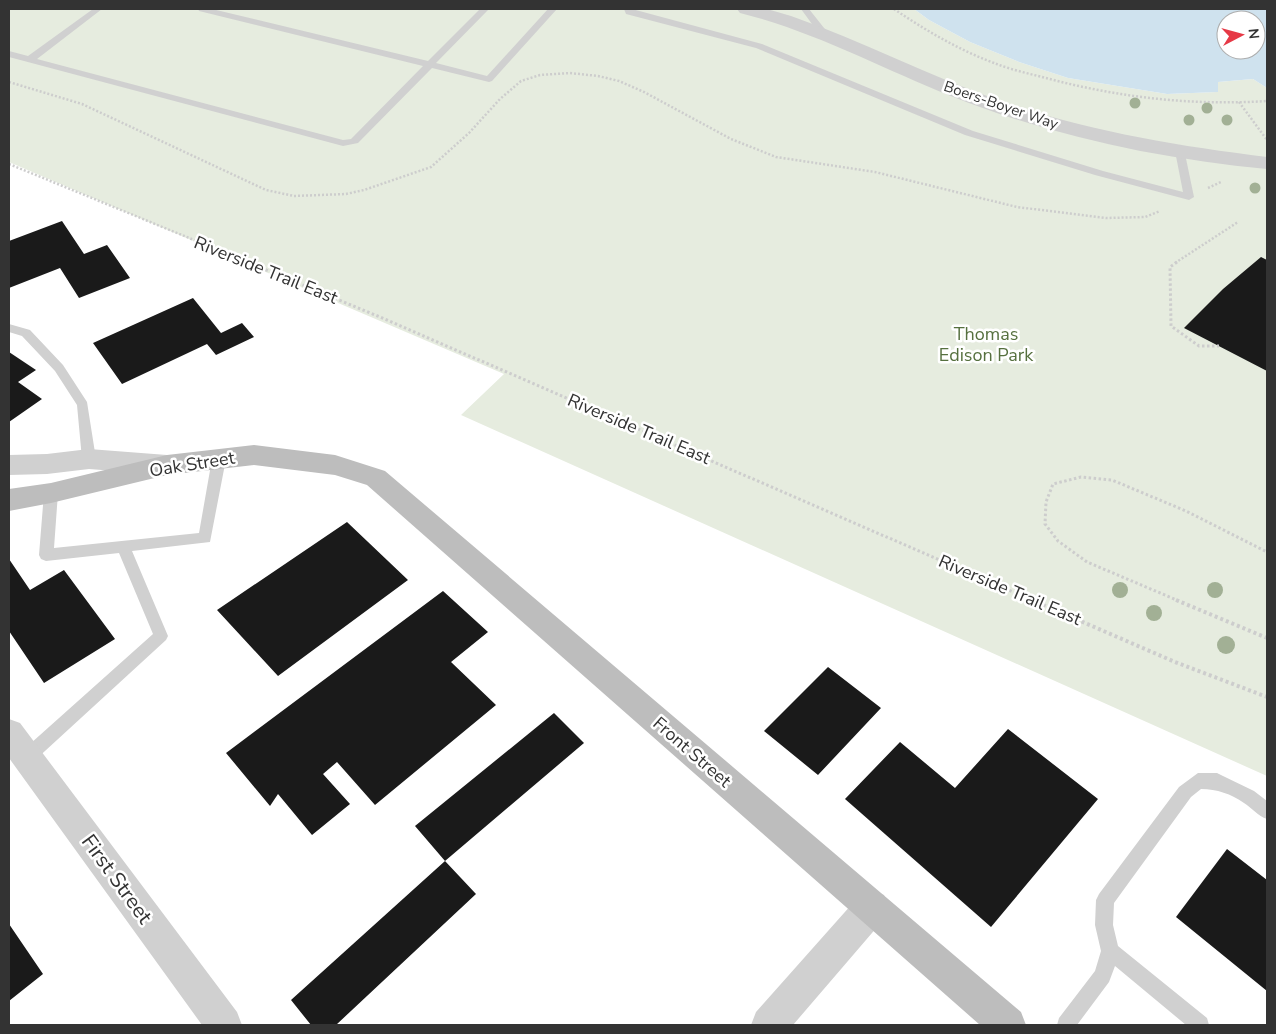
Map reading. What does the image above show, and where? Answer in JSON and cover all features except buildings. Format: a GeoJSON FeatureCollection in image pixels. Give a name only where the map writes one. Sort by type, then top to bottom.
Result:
{"type":"FeatureCollection","features":[{"type":"Feature","properties":{"kind":"main road","name":"Oak Street"},"geometry":{"type":"LineString","coordinates":[[9,500],[51,493],[167,465],[254,454],[335,465],[376,478]]}},
{"type":"Feature","properties":{"kind":"main road","name":"Front Street"},"geometry":{"type":"LineString","coordinates":[[376,478],[1008,1025]]}},
{"type":"Feature","properties":{"kind":"street","name":"Boers-Boyer Way"},"geometry":{"type":"LineString","coordinates":[[746,9],[791,21],[823,33],[958,92],[1031,118],[1121,140],[1180,151],[1267,163]]}},
{"type":"Feature","properties":{"kind":"street"},"geometry":{"type":"LineString","coordinates":[[9,465],[47,464],[89,459],[167,465]]}},
{"type":"Feature","properties":{"kind":"street","name":"First Street"},"geometry":{"type":"LineString","coordinates":[[18,745],[224,1025]]}},
{"type":"Feature","properties":{"kind":"street"},"geometry":{"type":"LineString","coordinates":[[769,1025],[872,907]]}},
{"type":"Feature","properties":{"kind":"lane"},"geometry":{"type":"LineString","coordinates":[[30,60],[98,9]]}},
{"type":"Feature","properties":{"kind":"lane"},"geometry":{"type":"LineString","coordinates":[[202,9],[490,79],[553,9]]}},
{"type":"Feature","properties":{"kind":"lane"},"geometry":{"type":"LineString","coordinates":[[9,54],[343,143],[354,141],[485,9]]}},
{"type":"Feature","properties":{"kind":"lane"},"geometry":{"type":"LineString","coordinates":[[628,9],[630,12],[652,19],[759,46],[969,133],[1099,173],[1189,198],[1180,151]]}},
{"type":"Feature","properties":{"kind":"lane"},"geometry":{"type":"LineString","coordinates":[[805,9],[823,33]]}},
{"type":"Feature","properties":{"kind":"lane"},"geometry":{"type":"LineString","coordinates":[[9,328],[26,332],[59,368],[83,405],[89,459]]}},
{"type":"Feature","properties":{"kind":"lane"},"geometry":{"type":"LineString","coordinates":[[51,493],[46,555],[205,538],[219,459]]}},
{"type":"Feature","properties":{"kind":"lane"},"geometry":{"type":"LineString","coordinates":[[18,745],[161,636],[123,546]]}},
{"type":"Feature","properties":{"kind":"lane"},"geometry":{"type":"LineString","coordinates":[[1066,1025],[1103,976],[1110,951],[1104,925],[1105,900],[1184,792],[1198,781],[1217,781],[1248,796],[1267,811]]}},
{"type":"Feature","properties":{"kind":"lane"},"geometry":{"type":"LineString","coordinates":[[1110,951],[1200,1025]]}},
{"type":"Feature","properties":{"kind":"path"},"geometry":{"type":"LineString","coordinates":[[894,9],[920,26],[992,62],[1065,84],[1151,98],[1194,102],[1266,101],[1267,106]]}},
{"type":"Feature","properties":{"kind":"path"},"geometry":{"type":"LineString","coordinates":[[9,82],[82,104],[266,190],[294,196],[323,196],[355,192],[431,167],[469,133],[500,99],[521,81],[540,75],[570,73],[620,81],[731,139],[776,157],[875,172],[1017,207],[1106,218],[1145,217],[1189,198],[1223,180]]}},
{"type":"Feature","properties":{"kind":"path"},"geometry":{"type":"LineString","coordinates":[[1239,102],[1267,141]]}},
{"type":"Feature","properties":{"kind":"path","name":"Riverside Trail East"},"geometry":{"type":"LineString","coordinates":[[9,164],[380,317],[1175,662],[1267,697]]}},
{"type":"Feature","properties":{"kind":"path"},"geometry":{"type":"LineString","coordinates":[[1219,346],[1199,346],[1171,326],[1170,267],[1238,222]]}},
{"type":"Feature","properties":{"kind":"path"},"geometry":{"type":"LineString","coordinates":[[1267,552],[1186,511],[1112,480],[1081,477],[1053,484],[1046,502],[1045,524],[1058,541],[1087,562],[1267,638]]}},
{"type":"Feature","properties":{"kind":"green space","name":"Thomas Edison Park"},"geometry":{"type":"Polygon","coordinates":[[[9,9],[914,9],[929,20],[970,42],[1019,62],[1068,78],[1167,94],[1217,92],[1218,82],[1253,79],[1267,88],[1267,776],[461,415],[504,374],[9,162],[9,9]]]}},
{"type":"Feature","properties":{"kind":"water"},"geometry":{"type":"Polygon","coordinates":[[[914,9],[1267,9],[1267,88],[1253,79],[1218,82],[1218,92],[1167,94],[1068,78],[1019,62],[970,42],[929,20],[914,9]]]}}]}
